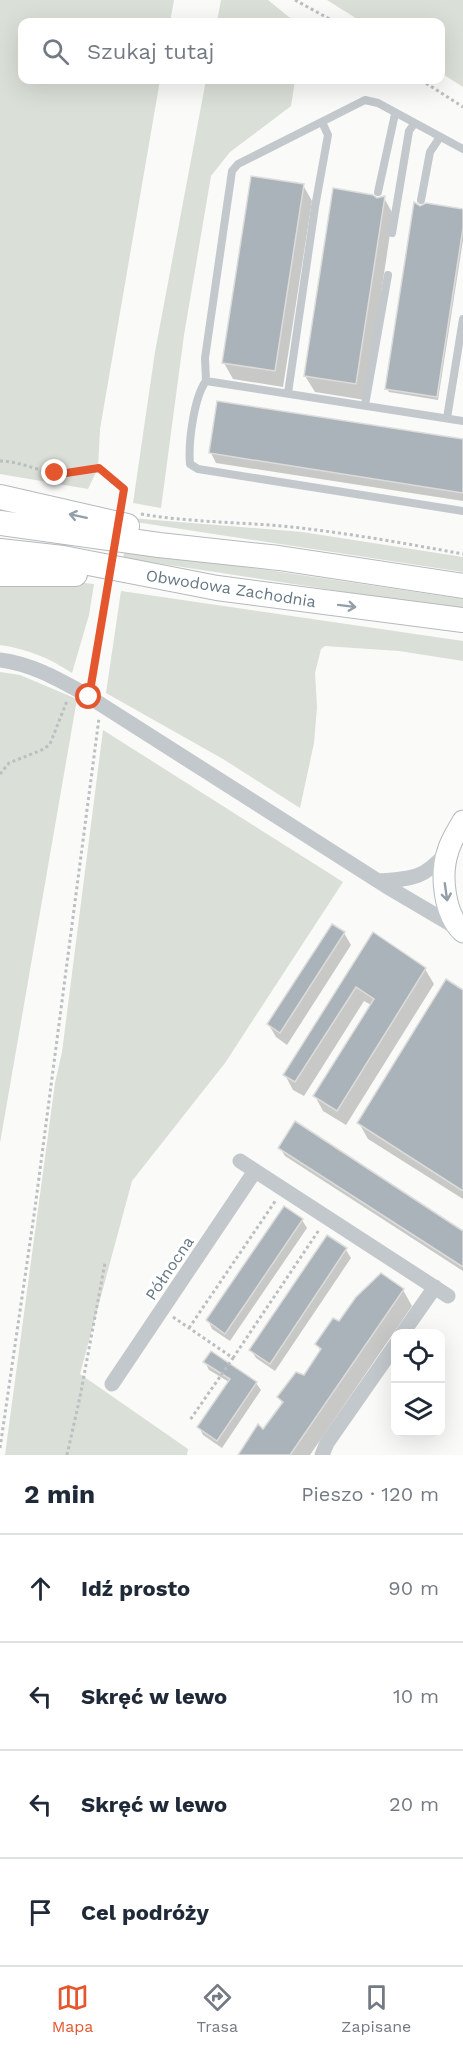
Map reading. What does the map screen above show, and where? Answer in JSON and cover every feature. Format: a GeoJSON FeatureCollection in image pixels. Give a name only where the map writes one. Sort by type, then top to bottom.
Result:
{"type":"FeatureCollection","features":[{"type":"Feature","properties":{"kind":"main road"},"geometry":{"type":"LineString","coordinates":[[0,497],[279,558]]}},
{"type":"Feature","properties":{"kind":"main road","name":"Obwodowa Zachodnia"},"geometry":{"type":"LineString","coordinates":[[0,523],[159,545],[279,558],[463,586]]}},
{"type":"Feature","properties":{"kind":"main road","name":"Obwodowa Zachodnia"},"geometry":{"type":"LineString","coordinates":[[0,551],[63,558],[217,588],[463,620]]}},
{"type":"Feature","properties":{"kind":"main road"},"geometry":{"type":"LineString","coordinates":[[0,574],[144,575]]}},
{"type":"Feature","properties":{"kind":"street"},"geometry":{"type":"LineString","coordinates":[[432,616],[463,628]]}},
{"type":"Feature","properties":{"kind":"street"},"geometry":{"type":"LineString","coordinates":[[0,660],[19,662],[51,675],[75,689],[378,881],[462,931]]}},
{"type":"Feature","properties":{"kind":"street"},"geometry":{"type":"LineString","coordinates":[[378,881],[418,877],[436,865],[448,851],[463,821]]}},
{"type":"Feature","properties":{"kind":"street"},"geometry":{"type":"LineString","coordinates":[[448,851],[444,885],[449,910],[462,931]]}},
{"type":"Feature","properties":{"kind":"street"},"geometry":{"type":"LineString","coordinates":[[240,1161],[448,1296]]}},
{"type":"Feature","properties":{"kind":"street","name":"Północna"},"geometry":{"type":"LineString","coordinates":[[112,1384],[255,1171]]}},
{"type":"Feature","properties":{"kind":"street"},"geometry":{"type":"LineString","coordinates":[[406,1329],[435,1287]]}},
{"type":"Feature","properties":{"kind":"street"},"geometry":{"type":"LineString","coordinates":[[322,1455],[327,1443],[391,1351]]}},
{"type":"Feature","properties":{"kind":"lane"},"geometry":{"type":"LineString","coordinates":[[463,149],[378,103],[364,100],[238,164],[232,171],[205,358],[206,381],[199,389],[189,452],[190,464],[198,469],[463,511]]}},
{"type":"Feature","properties":{"kind":"lane"},"geometry":{"type":"LineString","coordinates":[[378,192],[395,114]]}},
{"type":"Feature","properties":{"kind":"lane"},"geometry":{"type":"LineString","coordinates":[[288,393],[315,207],[328,135],[322,122]]}},
{"type":"Feature","properties":{"kind":"lane"},"geometry":{"type":"LineString","coordinates":[[392,233],[409,131],[414,124]]}},
{"type":"Feature","properties":{"kind":"lane"},"geometry":{"type":"LineString","coordinates":[[421,200],[430,152],[440,137]]}},
{"type":"Feature","properties":{"kind":"lane"},"geometry":{"type":"LineString","coordinates":[[365,405],[388,275]]}},
{"type":"Feature","properties":{"kind":"lane"},"geometry":{"type":"LineString","coordinates":[[447,418],[463,319]]}},
{"type":"Feature","properties":{"kind":"lane"},"geometry":{"type":"LineString","coordinates":[[206,381],[463,421]]}},
{"type":"Feature","properties":{"kind":"path"},"geometry":{"type":"LineString","coordinates":[[296,0],[328,18]]}},
{"type":"Feature","properties":{"kind":"path"},"geometry":{"type":"LineString","coordinates":[[427,84],[463,107]]}},
{"type":"Feature","properties":{"kind":"path"},"geometry":{"type":"LineString","coordinates":[[0,461],[9,461],[55,473],[99,468],[124,489],[103,616],[35,1208],[0,1448]]}},
{"type":"Feature","properties":{"kind":"path"},"geometry":{"type":"LineString","coordinates":[[112,509],[123,511]]}},
{"type":"Feature","properties":{"kind":"path"},"geometry":{"type":"LineString","coordinates":[[134,513],[166,518],[283,526],[412,544],[463,554]]}},
{"type":"Feature","properties":{"kind":"path"},"geometry":{"type":"LineString","coordinates":[[0,774],[9,763],[44,749],[50,744],[61,714],[75,689]]}},
{"type":"Feature","properties":{"kind":"path"},"geometry":{"type":"LineString","coordinates":[[189,1328],[283,1190]]}},
{"type":"Feature","properties":{"kind":"path"},"geometry":{"type":"LineString","coordinates":[[190,1420],[327,1218]]}},
{"type":"Feature","properties":{"kind":"path"},"geometry":{"type":"LineString","coordinates":[[67,1455],[105,1263]]}},
{"type":"Feature","properties":{"kind":"path"},"geometry":{"type":"LineString","coordinates":[[162,1310],[233,1358]]}},
{"type":"Feature","properties":{"kind":"shaded area"},"geometry":{"type":"Polygon","coordinates":[[[0,0],[174,0],[171,18],[18,18],[18,84],[159,84],[100,429],[98,468],[88,489],[0,474],[0,0]]]}},
{"type":"Feature","properties":{"kind":"shaded area"},"geometry":{"type":"Polygon","coordinates":[[[221,0],[268,0],[290,18],[218,18],[221,0]]]}},
{"type":"Feature","properties":{"kind":"shaded area"},"geometry":{"type":"Polygon","coordinates":[[[327,0],[463,0],[463,87],[445,76],[445,18],[356,18],[327,0]]]}},
{"type":"Feature","properties":{"kind":"shaded area"},"geometry":{"type":"Polygon","coordinates":[[[205,84],[294,84],[291,106],[230,152],[211,176],[184,335],[161,508],[133,503],[155,352],[205,84]]]}},
{"type":"Feature","properties":{"kind":"shaded area"},"geometry":{"type":"Polygon","coordinates":[[[130,518],[302,532],[463,557],[463,572],[129,521],[130,518]]]}},
{"type":"Feature","properties":{"kind":"shaded area"},"geometry":{"type":"Polygon","coordinates":[[[125,549],[463,599],[463,610],[123,558],[125,549]]]}},
{"type":"Feature","properties":{"kind":"shaded area"},"geometry":{"type":"Polygon","coordinates":[[[0,581],[64,581],[94,584],[89,615],[72,673],[38,655],[0,645],[0,581]]]}},
{"type":"Feature","properties":{"kind":"shaded area"},"geometry":{"type":"Polygon","coordinates":[[[121,591],[463,641],[463,661],[399,651],[325,646],[321,649],[315,673],[317,707],[314,743],[300,808],[223,759],[106,693],[121,591]]]}},
{"type":"Feature","properties":{"kind":"shaded area"},"geometry":{"type":"Polygon","coordinates":[[[0,672],[20,675],[77,699],[0,1143],[0,672]]]}},
{"type":"Feature","properties":{"kind":"shaded area"},"geometry":{"type":"Polygon","coordinates":[[[103,730],[343,882],[225,1063],[132,1181],[80,1374],[188,1449],[187,1455],[5,1455],[55,1083],[62,1052],[103,730]]]}},
{"type":"Feature","properties":{"kind":"building"},"geometry":{"type":"Polygon","coordinates":[[[251,176],[304,184],[275,371],[222,363],[251,176]]]}},
{"type":"Feature","properties":{"kind":"building"},"geometry":{"type":"Polygon","coordinates":[[[333,188],[373,195],[377,198],[385,196],[356,384],[304,376],[333,188]]]}},
{"type":"Feature","properties":{"kind":"building"},"geometry":{"type":"Polygon","coordinates":[[[414,202],[420,206],[426,203],[463,209],[463,228],[437,397],[385,389],[414,202]]]}},
{"type":"Feature","properties":{"kind":"building"},"geometry":{"type":"Polygon","coordinates":[[[217,401],[463,439],[463,493],[209,453],[217,401]]]}},
{"type":"Feature","properties":{"kind":"building"},"geometry":{"type":"Polygon","coordinates":[[[332,924],[345,932],[280,1033],[267,1024],[332,924]]]}},
{"type":"Feature","properties":{"kind":"building"},"geometry":{"type":"Polygon","coordinates":[[[373,932],[426,968],[337,1111],[313,1096],[374,999],[356,987],[295,1082],[283,1075],[373,932]]]}},
{"type":"Feature","properties":{"kind":"building"},"geometry":{"type":"Polygon","coordinates":[[[446,979],[463,990],[463,1191],[357,1123],[446,979]]]}},
{"type":"Feature","properties":{"kind":"building"},"geometry":{"type":"Polygon","coordinates":[[[295,1121],[463,1231],[463,1267],[278,1148],[295,1121]]]}},
{"type":"Feature","properties":{"kind":"building"},"geometry":{"type":"Polygon","coordinates":[[[284,1206],[303,1219],[225,1334],[206,1320],[284,1206]]]}},
{"type":"Feature","properties":{"kind":"building"},"geometry":{"type":"Polygon","coordinates":[[[327,1235],[347,1248],[270,1364],[249,1350],[327,1235]]]}},
{"type":"Feature","properties":{"kind":"building"},"geometry":{"type":"Polygon","coordinates":[[[381,1273],[404,1289],[290,1455],[238,1455],[258,1424],[263,1429],[283,1402],[277,1397],[296,1372],[304,1375],[321,1349],[315,1344],[333,1318],[339,1321],[356,1297],[381,1273]]]}},
{"type":"Feature","properties":{"kind":"building"},"geometry":{"type":"Polygon","coordinates":[[[211,1351],[257,1382],[217,1441],[197,1427],[230,1379],[203,1362],[211,1351]]]}},
{"type":"Feature","properties":{"kind":"route"},"geometry":{"type":"LineString","coordinates":[[55,473],[99,468],[124,489],[89,697]]}}]}
